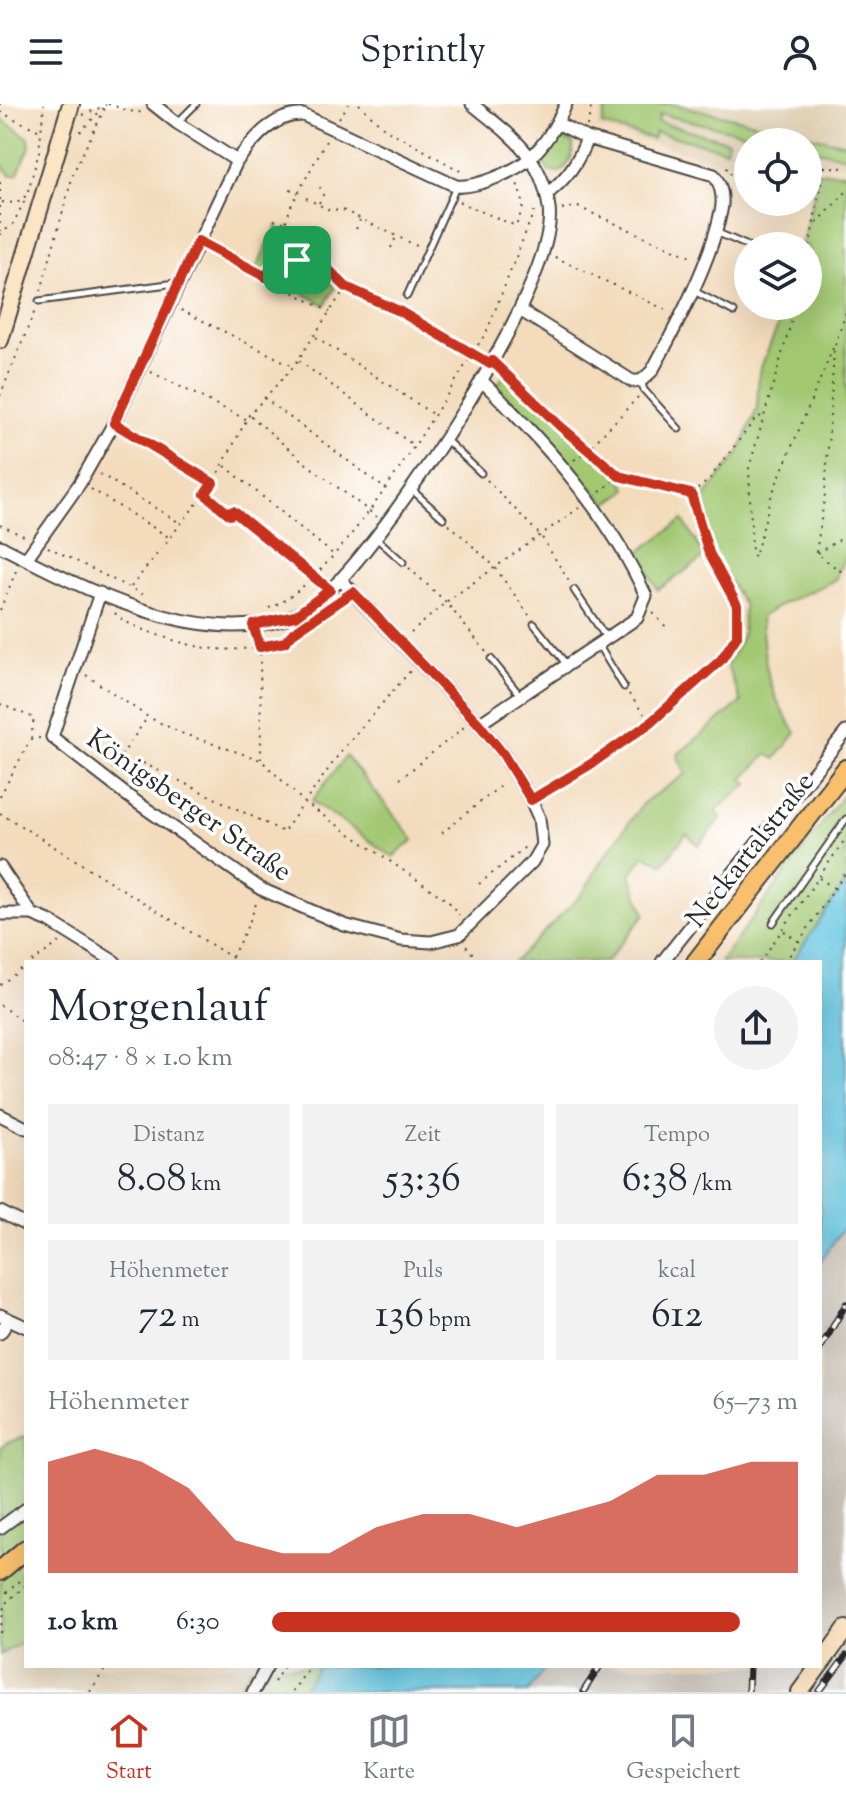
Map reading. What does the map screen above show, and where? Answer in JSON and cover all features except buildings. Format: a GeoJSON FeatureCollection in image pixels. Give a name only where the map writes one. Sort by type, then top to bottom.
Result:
{"type":"FeatureCollection","features":[{"type":"Feature","properties":{"kind":"main road"},"geometry":{"type":"LineString","coordinates":[[0,340],[68,110]]}},
{"type":"Feature","properties":{"kind":"main road","name":"Neckartalstraße"},"geometry":{"type":"LineString","coordinates":[[698,960],[846,769]]}},
{"type":"Feature","properties":{"kind":"main road"},"geometry":{"type":"LineString","coordinates":[[0,1571],[24,1551]]}},
{"type":"Feature","properties":{"kind":"main road"},"geometry":{"type":"LineString","coordinates":[[822,1663],[846,1629]]}},
{"type":"Feature","properties":{"kind":"main road"},"geometry":{"type":"LineString","coordinates":[[800,1692],[818,1668]]}},
{"type":"Feature","properties":{"kind":"street"},"geometry":{"type":"LineString","coordinates":[[0,546],[100,593],[169,618],[200,624],[253,625],[295,616],[330,590],[385,523],[445,439],[520,310],[543,252],[550,211],[531,157],[520,142],[472,104]]}},
{"type":"Feature","properties":{"kind":"street"},"geometry":{"type":"LineString","coordinates":[[24,558],[80,483],[114,423],[237,161],[286,109],[456,186],[469,187],[531,157],[557,123],[566,104]]}},
{"type":"Feature","properties":{"kind":"street"},"geometry":{"type":"LineString","coordinates":[[154,105],[237,161]]}},
{"type":"Feature","properties":{"kind":"street"},"geometry":{"type":"LineString","coordinates":[[520,310],[642,386],[705,263],[722,208],[720,182],[714,175],[587,138],[557,123]]}},
{"type":"Feature","properties":{"kind":"street"},"geometry":{"type":"LineString","coordinates":[[544,189],[562,182],[578,163],[587,138]]}},
{"type":"Feature","properties":{"kind":"street"},"geometry":{"type":"LineString","coordinates":[[476,722],[568,666],[637,618],[646,596],[635,572],[589,501],[563,467],[481,380]]}},
{"type":"Feature","properties":{"kind":"street"},"geometry":{"type":"LineString","coordinates":[[340,579],[476,722],[503,754],[531,800],[542,834],[542,845],[520,876],[463,931]]}},
{"type":"Feature","properties":{"kind":"street","name":"Königsberger Straße"},"geometry":{"type":"LineString","coordinates":[[100,593],[52,737],[261,889],[344,925],[401,940],[431,942],[463,931]]}},
{"type":"Feature","properties":{"kind":"street"},"geometry":{"type":"LineString","coordinates":[[664,960],[846,732]]}},
{"type":"Feature","properties":{"kind":"street"},"geometry":{"type":"LineString","coordinates":[[0,867],[32,914]]}},
{"type":"Feature","properties":{"kind":"street"},"geometry":{"type":"LineString","coordinates":[[0,914],[32,914],[112,960]]}},
{"type":"Feature","properties":{"kind":"street"},"geometry":{"type":"LineString","coordinates":[[0,1115],[24,1127]]}},
{"type":"Feature","properties":{"kind":"street"},"geometry":{"type":"LineString","coordinates":[[0,1212],[24,1224]]}},
{"type":"Feature","properties":{"kind":"street"},"geometry":{"type":"LineString","coordinates":[[0,1333],[5,1317],[24,1326]]}},
{"type":"Feature","properties":{"kind":"street"},"geometry":{"type":"LineString","coordinates":[[0,1528],[24,1510]]}},
{"type":"Feature","properties":{"kind":"street"},"geometry":{"type":"LineString","coordinates":[[253,1692],[266,1668]]}},
{"type":"Feature","properties":{"kind":"lane"},"geometry":{"type":"LineString","coordinates":[[177,123],[196,104]]}},
{"type":"Feature","properties":{"kind":"lane"},"geometry":{"type":"LineString","coordinates":[[407,296],[456,186]]}},
{"type":"Feature","properties":{"kind":"lane"},"geometry":{"type":"LineString","coordinates":[[715,231],[734,240]]}},
{"type":"Feature","properties":{"kind":"lane"},"geometry":{"type":"LineString","coordinates":[[39,301],[178,283]]}},
{"type":"Feature","properties":{"kind":"lane"},"geometry":{"type":"LineString","coordinates":[[691,290],[734,312]]}},
{"type":"Feature","properties":{"kind":"lane"},"geometry":{"type":"LineString","coordinates":[[399,311],[491,362]]}},
{"type":"Feature","properties":{"kind":"lane"},"geometry":{"type":"LineString","coordinates":[[642,386],[679,429]]}},
{"type":"Feature","properties":{"kind":"lane"},"geometry":{"type":"LineString","coordinates":[[445,439],[481,473]]}},
{"type":"Feature","properties":{"kind":"lane"},"geometry":{"type":"LineString","coordinates":[[411,488],[443,518]]}},
{"type":"Feature","properties":{"kind":"lane"},"geometry":{"type":"LineString","coordinates":[[375,536],[403,562]]}},
{"type":"Feature","properties":{"kind":"lane"},"geometry":{"type":"LineString","coordinates":[[574,590],[624,687]]}},
{"type":"Feature","properties":{"kind":"lane"},"geometry":{"type":"LineString","coordinates":[[534,624],[568,666]]}},
{"type":"Feature","properties":{"kind":"lane"},"geometry":{"type":"LineString","coordinates":[[491,659],[519,695]]}},
{"type":"Feature","properties":{"kind":"lane"},"geometry":{"type":"LineString","coordinates":[[531,800],[650,723]]}},
{"type":"Feature","properties":{"kind":"lane"},"geometry":{"type":"LineString","coordinates":[[773,923],[846,819]]}},
{"type":"Feature","properties":{"kind":"path"},"geometry":{"type":"LineString","coordinates":[[0,233],[13,224],[27,195],[42,132],[44,104]]}},
{"type":"Feature","properties":{"kind":"path"},"geometry":{"type":"LineString","coordinates":[[78,133],[107,104]]}},
{"type":"Feature","properties":{"kind":"path"},"geometry":{"type":"LineString","coordinates":[[0,396],[39,301],[55,232],[74,171],[107,104]]}},
{"type":"Feature","properties":{"kind":"path"},"geometry":{"type":"LineString","coordinates":[[68,110],[74,119],[107,104],[137,113],[154,105]]}},
{"type":"Feature","properties":{"kind":"path"},"geometry":{"type":"LineString","coordinates":[[349,104],[332,128],[284,227],[346,287],[399,311]]}},
{"type":"Feature","properties":{"kind":"path"},"geometry":{"type":"LineString","coordinates":[[587,138],[592,104]]}},
{"type":"Feature","properties":{"kind":"path"},"geometry":{"type":"LineString","coordinates":[[0,112],[42,132]]}},
{"type":"Feature","properties":{"kind":"path"},"geometry":{"type":"LineString","coordinates":[[814,232],[824,166],[846,168]]}},
{"type":"Feature","properties":{"kind":"path"},"geometry":{"type":"LineString","coordinates":[[720,182],[734,171]]}},
{"type":"Feature","properties":{"kind":"path"},"geometry":{"type":"LineString","coordinates":[[0,182],[0,233]]}},
{"type":"Feature","properties":{"kind":"path"},"geometry":{"type":"LineString","coordinates":[[318,204],[323,195],[320,187]]}},
{"type":"Feature","properties":{"kind":"path"},"geometry":{"type":"LineString","coordinates":[[290,189],[299,193]]}},
{"type":"Feature","properties":{"kind":"path"},"geometry":{"type":"LineString","coordinates":[[815,226],[846,192]]}},
{"type":"Feature","properties":{"kind":"path"},"geometry":{"type":"LineString","coordinates":[[1,201],[17,203],[27,195]]}},
{"type":"Feature","properties":{"kind":"path"},"geometry":{"type":"LineString","coordinates":[[306,198],[329,210],[343,210],[427,251]]}},
{"type":"Feature","properties":{"kind":"path"},"geometry":{"type":"LineString","coordinates":[[550,211],[578,207],[705,263]]}},
{"type":"Feature","properties":{"kind":"path"},"geometry":{"type":"LineString","coordinates":[[263,611],[284,603],[315,576],[414,446],[487,331],[534,211]]}},
{"type":"Feature","properties":{"kind":"path"},"geometry":{"type":"LineString","coordinates":[[356,229],[361,219]]}},
{"type":"Feature","properties":{"kind":"path"},"geometry":{"type":"LineString","coordinates":[[274,220],[285,223]]}},
{"type":"Feature","properties":{"kind":"path"},"geometry":{"type":"LineString","coordinates":[[391,248],[397,236]]}},
{"type":"Feature","properties":{"kind":"path"},"geometry":{"type":"LineString","coordinates":[[198,241],[331,312]]}},
{"type":"Feature","properties":{"kind":"path"},"geometry":{"type":"LineString","coordinates":[[543,252],[679,316]]}},
{"type":"Feature","properties":{"kind":"path"},"geometry":{"type":"LineString","coordinates":[[266,277],[276,259],[297,260],[313,254]]}},
{"type":"Feature","properties":{"kind":"path"},"geometry":{"type":"LineString","coordinates":[[130,589],[213,483],[249,415],[294,366],[346,287]]}},
{"type":"Feature","properties":{"kind":"path"},"geometry":{"type":"LineString","coordinates":[[169,304],[294,366]]}},
{"type":"Feature","properties":{"kind":"path"},"geometry":{"type":"LineString","coordinates":[[792,320],[749,468],[752,553],[755,557],[772,494],[846,312]]}},
{"type":"Feature","properties":{"kind":"path"},"geometry":{"type":"LineString","coordinates":[[315,337],[434,415]]}},
{"type":"Feature","properties":{"kind":"path"},"geometry":{"type":"LineString","coordinates":[[816,553],[827,468],[834,346]]}},
{"type":"Feature","properties":{"kind":"path"},"geometry":{"type":"LineString","coordinates":[[298,360],[414,446]]}},
{"type":"Feature","properties":{"kind":"path"},"geometry":{"type":"LineString","coordinates":[[491,362],[619,476],[691,494]]}},
{"type":"Feature","properties":{"kind":"path"},"geometry":{"type":"LineString","coordinates":[[140,367],[246,420]]}},
{"type":"Feature","properties":{"kind":"path"},"geometry":{"type":"LineString","coordinates":[[563,467],[589,449],[642,386]]}},
{"type":"Feature","properties":{"kind":"path"},"geometry":{"type":"LineString","coordinates":[[264,398],[384,487]]}},
{"type":"Feature","properties":{"kind":"path"},"geometry":{"type":"LineString","coordinates":[[691,494],[708,481],[756,418],[765,414]]}},
{"type":"Feature","properties":{"kind":"path"},"geometry":{"type":"LineString","coordinates":[[249,415],[304,462],[385,523]]}},
{"type":"Feature","properties":{"kind":"path"},"geometry":{"type":"LineString","coordinates":[[114,423],[213,483]]}},
{"type":"Feature","properties":{"kind":"path"},"geometry":{"type":"LineString","coordinates":[[224,465],[334,555]]}},
{"type":"Feature","properties":{"kind":"path"},"geometry":{"type":"LineString","coordinates":[[90,467],[181,523]]}},
{"type":"Feature","properties":{"kind":"path"},"geometry":{"type":"LineString","coordinates":[[481,473],[541,536],[574,590]]}},
{"type":"Feature","properties":{"kind":"path"},"geometry":{"type":"LineString","coordinates":[[401,641],[446,602],[541,536],[619,476]]}},
{"type":"Feature","properties":{"kind":"path"},"geometry":{"type":"LineString","coordinates":[[80,483],[170,538]]}},
{"type":"Feature","properties":{"kind":"path"},"geometry":{"type":"LineString","coordinates":[[205,494],[230,515],[233,511],[330,590]]}},
{"type":"Feature","properties":{"kind":"path"},"geometry":{"type":"LineString","coordinates":[[624,687],[650,723],[721,660],[737,636],[737,605],[709,553],[691,494]]}},
{"type":"Feature","properties":{"kind":"path"},"geometry":{"type":"LineString","coordinates":[[443,518],[494,566],[534,624]]}},
{"type":"Feature","properties":{"kind":"path"},"geometry":{"type":"LineString","coordinates":[[0,525],[154,600]]}},
{"type":"Feature","properties":{"kind":"path"},"geometry":{"type":"LineString","coordinates":[[816,553],[846,536]]}},
{"type":"Feature","properties":{"kind":"path"},"geometry":{"type":"LineString","coordinates":[[816,553],[846,575]]}},
{"type":"Feature","properties":{"kind":"path"},"geometry":{"type":"LineString","coordinates":[[0,610],[24,558]]}},
{"type":"Feature","properties":{"kind":"path"},"geometry":{"type":"LineString","coordinates":[[403,562],[446,602],[491,659]]}},
{"type":"Feature","properties":{"kind":"path"},"geometry":{"type":"LineString","coordinates":[[121,601],[114,614],[131,625],[193,647],[222,650],[285,642],[293,633],[353,592]]}},
{"type":"Feature","properties":{"kind":"path"},"geometry":{"type":"LineString","coordinates":[[643,604],[668,629]]}},
{"type":"Feature","properties":{"kind":"path"},"geometry":{"type":"LineString","coordinates":[[253,625],[260,647],[261,760]]}},
{"type":"Feature","properties":{"kind":"path"},"geometry":{"type":"LineString","coordinates":[[143,763],[284,831],[342,750],[420,661]]}},
{"type":"Feature","properties":{"kind":"path"},"geometry":{"type":"LineString","coordinates":[[75,668],[148,717],[181,733],[261,760],[305,803],[448,901],[479,960]]}},
{"type":"Feature","properties":{"kind":"path"},"geometry":{"type":"LineString","coordinates":[[0,704],[34,718],[31,739],[0,796]]}},
{"type":"Feature","properties":{"kind":"path"},"geometry":{"type":"LineString","coordinates":[[105,778],[148,717]]}},
{"type":"Feature","properties":{"kind":"path"},"geometry":{"type":"LineString","coordinates":[[400,779],[476,722]]}},
{"type":"Feature","properties":{"kind":"path"},"geometry":{"type":"LineString","coordinates":[[31,739],[52,737]]}},
{"type":"Feature","properties":{"kind":"path"},"geometry":{"type":"LineString","coordinates":[[442,833],[514,774]]}},
{"type":"Feature","properties":{"kind":"path"},"geometry":{"type":"LineString","coordinates":[[0,813],[236,960]]}},
{"type":"Feature","properties":{"kind":"path"},"geometry":{"type":"LineString","coordinates":[[479,884],[542,834]]}},
{"type":"Feature","properties":{"kind":"path"},"geometry":{"type":"LineString","coordinates":[[761,960],[846,838]]}},
{"type":"Feature","properties":{"kind":"path"},"geometry":{"type":"LineString","coordinates":[[786,960],[846,872]]}},
{"type":"Feature","properties":{"kind":"path"},"geometry":{"type":"LineString","coordinates":[[819,878],[835,888]]}},
{"type":"Feature","properties":{"kind":"path"},"geometry":{"type":"LineString","coordinates":[[232,958],[261,889]]}},
{"type":"Feature","properties":{"kind":"path"},"geometry":{"type":"LineString","coordinates":[[782,929],[799,942]]}},
{"type":"Feature","properties":{"kind":"path"},"geometry":{"type":"LineString","coordinates":[[35,960],[71,934]]}},
{"type":"Feature","properties":{"kind":"path"},"geometry":{"type":"LineString","coordinates":[[0,985],[24,967]]}},
{"type":"Feature","properties":{"kind":"path"},"geometry":{"type":"LineString","coordinates":[[0,1005],[24,1023]]}},
{"type":"Feature","properties":{"kind":"path"},"geometry":{"type":"LineString","coordinates":[[0,1598],[24,1578]]}},
{"type":"Feature","properties":{"kind":"path"},"geometry":{"type":"LineString","coordinates":[[0,1608],[24,1587]]}},
{"type":"Feature","properties":{"kind":"path"},"geometry":{"type":"LineString","coordinates":[[0,1633],[4,1604]]}},
{"type":"Feature","properties":{"kind":"path"},"geometry":{"type":"LineString","coordinates":[[90,1692],[106,1668]]}},
{"type":"Feature","properties":{"kind":"path"},"geometry":{"type":"LineString","coordinates":[[267,1692],[283,1668]]}},
{"type":"Feature","properties":{"kind":"path"},"geometry":{"type":"LineString","coordinates":[[292,1692],[309,1668]]}},
{"type":"Feature","properties":{"kind":"shaded area"},"geometry":{"type":"Polygon","coordinates":[[[604,104],[846,104],[846,164],[822,163],[822,128],[734,128],[734,161],[725,164],[598,128],[604,104]]]}},
{"type":"Feature","properties":{"kind":"shaded area"},"geometry":{"type":"Polygon","coordinates":[[[846,1224],[846,1692],[528,1692],[545,1668],[822,1668],[822,1259],[846,1224]]]}},
{"type":"Feature","properties":{"kind":"shaded area"},"geometry":{"type":"Polygon","coordinates":[[[24,1591],[24,1668],[251,1668],[236,1692],[0,1692],[0,1611],[24,1591]]]}},
{"type":"Feature","properties":{"kind":"green space"},"geometry":{"type":"Polygon","coordinates":[[[607,104],[673,104],[777,128],[734,128],[734,131],[660,114],[658,122],[728,141],[726,150],[655,132],[653,139],[602,125],[607,104]]]}},
{"type":"Feature","properties":{"kind":"green space"},"geometry":{"type":"Polygon","coordinates":[[[0,118],[29,138],[30,147],[17,175],[10,175],[0,163],[0,118]]]}},
{"type":"Feature","properties":{"kind":"green space"},"geometry":{"type":"Polygon","coordinates":[[[556,135],[573,143],[571,160],[560,172],[549,171],[540,158],[556,135]]]}},
{"type":"Feature","properties":{"kind":"green space"},"geometry":{"type":"Polygon","coordinates":[[[822,138],[846,144],[846,157],[822,151],[822,138]]]}},
{"type":"Feature","properties":{"kind":"green space"},"geometry":{"type":"Polygon","coordinates":[[[822,172],[846,173],[846,553],[835,580],[761,617],[769,677],[778,703],[796,733],[775,759],[767,754],[743,779],[748,784],[716,810],[721,818],[699,845],[686,834],[663,864],[645,855],[630,875],[645,914],[608,960],[516,960],[584,892],[600,863],[643,803],[686,774],[677,755],[741,702],[727,665],[742,636],[744,606],[713,553],[699,504],[739,453],[757,408],[759,372],[780,320],[822,320],[822,232],[804,232],[808,216],[822,216],[822,172]]]}},
{"type":"Feature","properties":{"kind":"green space"},"geometry":{"type":"Polygon","coordinates":[[[277,226],[335,288],[325,305],[256,268],[277,226]]]}},
{"type":"Feature","properties":{"kind":"green space"},"geometry":{"type":"Polygon","coordinates":[[[508,369],[616,467],[627,490],[607,504],[497,386],[508,369]]]}},
{"type":"Feature","properties":{"kind":"green space"},"geometry":{"type":"Polygon","coordinates":[[[683,520],[705,557],[658,590],[638,553],[683,520]]]}},
{"type":"Feature","properties":{"kind":"green space"},"geometry":{"type":"Polygon","coordinates":[[[346,756],[414,840],[393,857],[312,801],[346,756]]]}},
{"type":"Feature","properties":{"kind":"green space"},"geometry":{"type":"Polygon","coordinates":[[[846,791],[846,882],[793,960],[721,960],[846,791]]]}},
{"type":"Feature","properties":{"kind":"green space"},"geometry":{"type":"Polygon","coordinates":[[[24,1437],[24,1641],[0,1655],[0,1448],[24,1437]]]}},
{"type":"Feature","properties":{"kind":"green space"},"geometry":{"type":"Polygon","coordinates":[[[251,1668],[318,1668],[301,1692],[236,1692],[251,1668]]]}},
{"type":"Feature","properties":{"kind":"water"},"geometry":{"type":"Polygon","coordinates":[[[846,882],[846,1224],[822,1259],[822,960],[793,960],[846,882]]]}},
{"type":"Feature","properties":{"kind":"water"},"geometry":{"type":"Polygon","coordinates":[[[318,1668],[545,1668],[528,1692],[301,1692],[318,1668]]]}},
{"type":"Feature","properties":{"kind":"railway"},"geometry":{"type":"LineString","coordinates":[[822,1346],[846,1304]]}},
{"type":"Feature","properties":{"kind":"railway"},"geometry":{"type":"LineString","coordinates":[[819,1692],[846,1656]]}},
{"type":"Feature","properties":{"kind":"railway"},"geometry":{"type":"LineString","coordinates":[[583,1692],[599,1668]]}},
{"type":"Feature","properties":{"kind":"railway"},"geometry":{"type":"LineString","coordinates":[[748,1692],[749,1668]]}},
{"type":"Feature","properties":{"kind":"route"},"geometry":{"type":"LineString","coordinates":[[198,241],[266,277],[276,259],[297,260],[313,254],[346,287],[399,311],[490,364],[492,361],[560,426],[619,476],[691,494],[709,553],[737,605],[737,636],[721,660],[650,723],[531,800],[503,754],[479,724],[353,592],[293,633],[285,642],[260,647],[253,625],[295,616],[330,590],[233,511],[230,515],[205,494],[213,483],[114,423],[198,241]]}}]}
